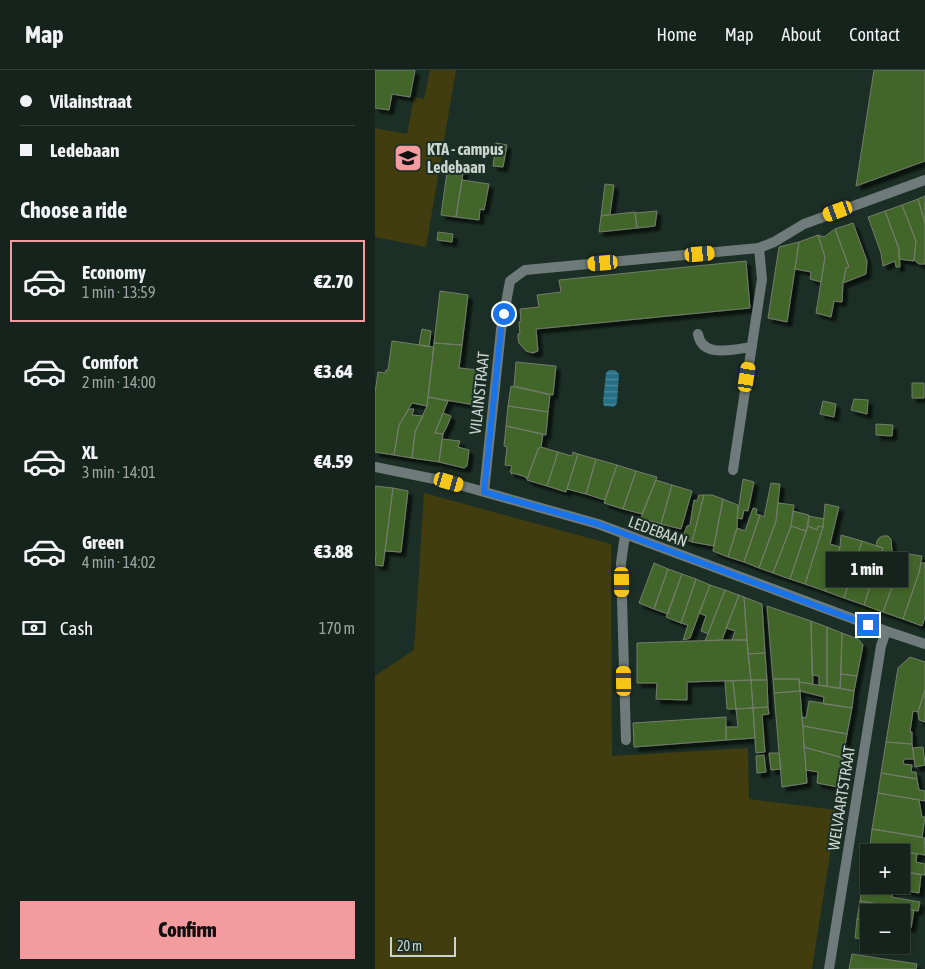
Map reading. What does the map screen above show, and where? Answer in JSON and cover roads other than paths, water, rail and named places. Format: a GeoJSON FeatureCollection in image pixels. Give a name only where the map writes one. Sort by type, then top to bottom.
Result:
{"type":"FeatureCollection","features":[{"type":"Feature","properties":{"kind":"street","name":"VILAINSTRAAT"},"geometry":{"type":"LineString","coordinates":[[484,492],[501,330],[510,281],[525,270],[759,248],[774,242],[804,224],[925,180]]}},
{"type":"Feature","properties":{"kind":"street"},"geometry":{"type":"LineString","coordinates":[[733,470],[762,279],[759,248]]}},
{"type":"Feature","properties":{"kind":"street"},"geometry":{"type":"LineString","coordinates":[[698,334],[702,344],[716,351],[752,347]]}},
{"type":"Feature","properties":{"kind":"street","name":"LEDEBAAN"},"geometry":{"type":"LineString","coordinates":[[375,468],[449,482],[598,524],[925,644]]}},
{"type":"Feature","properties":{"kind":"street"},"geometry":{"type":"LineString","coordinates":[[625,535],[621,563],[626,740]]}},
{"type":"Feature","properties":{"kind":"street","name":"WELVAARTSTRAAT"},"geometry":{"type":"LineString","coordinates":[[829,969],[881,646],[886,631]]}},
{"type":"Feature","properties":{"kind":"water"},"geometry":{"type":"Polygon","coordinates":[[[609,370],[615,370],[619,374],[617,403],[614,407],[604,406],[603,402],[606,373],[609,370]]]}},
{"type":"Feature","properties":{"kind":"place","name":"KTA - campus Ledebaan"},"geometry":{"type":"Point","coordinates":[408,158]}}]}
